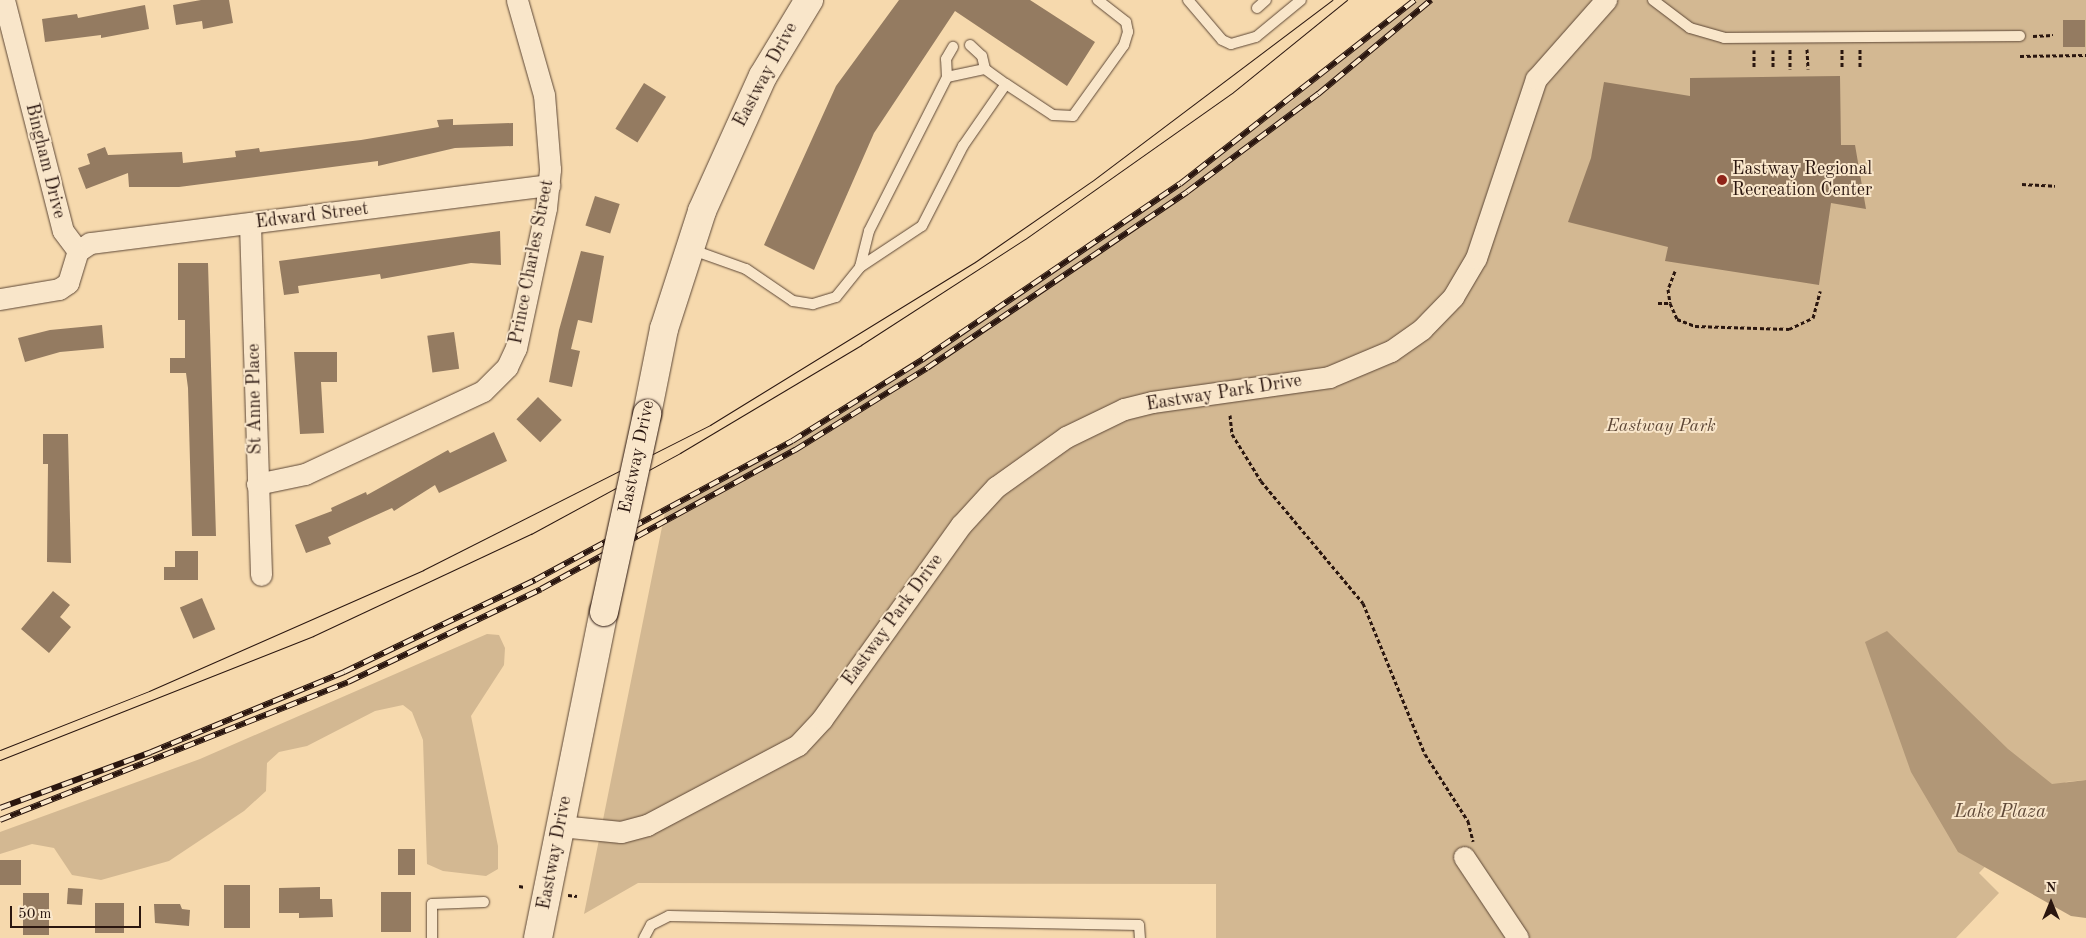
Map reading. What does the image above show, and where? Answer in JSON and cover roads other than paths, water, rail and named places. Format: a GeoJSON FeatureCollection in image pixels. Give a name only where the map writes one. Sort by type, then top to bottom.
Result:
{"type":"FeatureCollection","features":[{"type":"Feature","properties":{"kind":"main road","name":"Eastway Drive"},"geometry":{"type":"LineString","coordinates":[[538,938],[664,329],[689,249],[734,135],[809,0]]}},
{"type":"Feature","properties":{"kind":"street","name":"Bingham Drive"},"geometry":{"type":"LineString","coordinates":[[4,0],[63,231],[78,252]]}},
{"type":"Feature","properties":{"kind":"street","name":"Prince Charles Street"},"geometry":{"type":"LineString","coordinates":[[257,484],[305,474],[484,390],[495,381],[516,348],[549,185],[544,95],[517,0]]}},
{"type":"Feature","properties":{"kind":"street","name":"Eastway Park Drive"},"geometry":{"type":"LineString","coordinates":[[560,826],[621,832],[647,825],[798,745],[822,719],[961,526],[996,487],[1066,437],[1124,409],[1152,402],[1329,376],[1391,351],[1422,328],[1453,297],[1476,258],[1536,79],[1606,0]]}},
{"type":"Feature","properties":{"kind":"street","name":"Edward Street"},"geometry":{"type":"LineString","coordinates":[[78,252],[90,243],[549,185]]}},
{"type":"Feature","properties":{"kind":"street","name":"St Anne Place"},"geometry":{"type":"LineString","coordinates":[[250,224],[261,575]]}},
{"type":"Feature","properties":{"kind":"street"},"geometry":{"type":"LineString","coordinates":[[0,298],[36,293],[68,284],[78,252]]}},
{"type":"Feature","properties":{"kind":"street"},"geometry":{"type":"LineString","coordinates":[[1464,857],[1518,938]]}},
{"type":"Feature","properties":{"kind":"lane"},"geometry":{"type":"LineString","coordinates":[[970,45],[982,56],[985,69],[1006,84],[1053,115],[1073,116],[1124,45],[1128,32],[1126,22],[1098,0]]}},
{"type":"Feature","properties":{"kind":"lane"},"geometry":{"type":"LineString","coordinates":[[1188,0],[1222,40],[1231,44],[1256,37],[1301,0]]}},
{"type":"Feature","properties":{"kind":"lane"},"geometry":{"type":"LineString","coordinates":[[1257,8],[1266,0]]}},
{"type":"Feature","properties":{"kind":"lane"},"geometry":{"type":"LineString","coordinates":[[1653,0],[1690,28],[1724,38],[2020,36]]}},
{"type":"Feature","properties":{"kind":"lane"},"geometry":{"type":"LineString","coordinates":[[860,267],[869,231],[947,77],[946,59],[953,47]]}},
{"type":"Feature","properties":{"kind":"lane"},"geometry":{"type":"LineString","coordinates":[[947,77],[985,69]]}},
{"type":"Feature","properties":{"kind":"lane"},"geometry":{"type":"LineString","coordinates":[[689,249],[746,269],[794,301],[813,304],[836,296],[860,267],[922,226],[963,146],[1006,84]]}},
{"type":"Feature","properties":{"kind":"lane"},"geometry":{"type":"LineString","coordinates":[[432,938],[432,904],[484,902]]}},
{"type":"Feature","properties":{"kind":"lane"},"geometry":{"type":"LineString","coordinates":[[644,938],[651,925],[669,916],[1139,925],[1140,938]]}},
{"type":"Feature","properties":{"kind":"water","name":"Lake Plaza"},"geometry":{"type":"Polygon","coordinates":[[[1887,631],[2008,749],[2052,784],[2086,780],[2086,918],[2071,916],[1958,852],[1911,772],[1865,642],[1887,631]]]}},
{"type":"Feature","properties":{"kind":"tram line"},"geometry":{"type":"LineString","coordinates":[[0,750],[149,691],[423,570],[710,425],[975,262],[1092,181],[1332,0]]}},
{"type":"Feature","properties":{"kind":"tram line"},"geometry":{"type":"LineString","coordinates":[[0,760],[313,636],[531,534],[680,453],[861,345],[1025,239],[1232,93],[1347,0]]}},
{"type":"Feature","properties":{"kind":"railway"},"geometry":{"type":"LineString","coordinates":[[0,808],[151,752],[344,672],[535,580],[792,441],[923,359],[1180,184],[1415,0]]}},
{"type":"Feature","properties":{"kind":"railway"},"geometry":{"type":"LineString","coordinates":[[0,820],[348,682],[541,589],[795,450],[927,368],[1187,192],[1318,94],[1431,0]]}},
{"type":"Feature","properties":{"kind":"place","name":"Eastway Regional Recreation Center"},"geometry":{"type":"Point","coordinates":[1722,180]}},
{"type":"Feature","properties":{"kind":"park label","name":"Eastway Park"},"geometry":{"type":"Point","coordinates":[1661,426]}}]}
